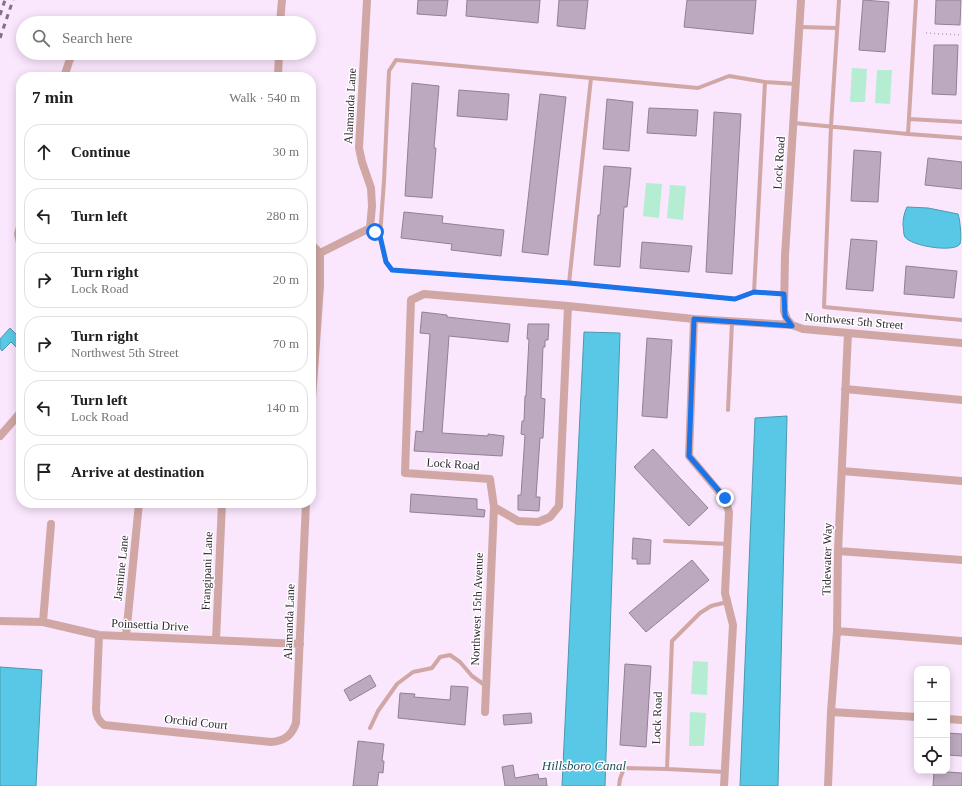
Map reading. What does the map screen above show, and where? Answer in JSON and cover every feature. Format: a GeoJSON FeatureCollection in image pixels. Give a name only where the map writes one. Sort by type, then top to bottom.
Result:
{"type":"FeatureCollection","features":[{"type":"Feature","properties":{"kind":"street"},"geometry":{"type":"LineString","coordinates":[[281,16],[282,0]]}},
{"type":"Feature","properties":{"kind":"street","name":"Alamanda Lane"},"geometry":{"type":"LineString","coordinates":[[367,0],[359,148],[371,188],[372,206],[370,228]]}},
{"type":"Feature","properties":{"kind":"street","name":"Lock Road"},"geometry":{"type":"LineString","coordinates":[[792,326],[785,316],[785,256],[801,0]]}},
{"type":"Feature","properties":{"kind":"street"},"geometry":{"type":"LineString","coordinates":[[66,72],[70,60]]}},
{"type":"Feature","properties":{"kind":"street"},"geometry":{"type":"LineString","coordinates":[[278,72],[279,60]]}},
{"type":"Feature","properties":{"kind":"street"},"geometry":{"type":"LineString","coordinates":[[320,253],[370,228]]}},
{"type":"Feature","properties":{"kind":"street"},"geometry":{"type":"LineString","coordinates":[[316,249],[320,253],[320,286],[316,342]]}},
{"type":"Feature","properties":{"kind":"street","name":"Northwest 5th Street"},"geometry":{"type":"LineString","coordinates":[[411,300],[424,294],[568,306],[694,319],[792,326],[803,329],[962,343]]}},
{"type":"Feature","properties":{"kind":"street","name":"Lock Road"},"geometry":{"type":"LineString","coordinates":[[411,300],[405,473],[490,479],[494,507]]}},
{"type":"Feature","properties":{"kind":"street"},"geometry":{"type":"LineString","coordinates":[[494,507],[518,521],[538,522],[550,518],[559,506],[568,306]]}},
{"type":"Feature","properties":{"kind":"street"},"geometry":{"type":"LineString","coordinates":[[694,319],[689,456],[725,498],[729,512],[724,593],[733,624],[724,786]]}},
{"type":"Feature","properties":{"kind":"street","name":"Tidewater Way"},"geometry":{"type":"LineString","coordinates":[[828,786],[831,712],[838,631],[838,551],[848,333]]}},
{"type":"Feature","properties":{"kind":"street"},"geometry":{"type":"LineString","coordinates":[[845,389],[962,400]]}},
{"type":"Feature","properties":{"kind":"street"},"geometry":{"type":"LineString","coordinates":[[0,436],[16,418]]}},
{"type":"Feature","properties":{"kind":"street"},"geometry":{"type":"LineString","coordinates":[[842,471],[962,481]]}},
{"type":"Feature","properties":{"kind":"street","name":"Northwest 15th Avenue"},"geometry":{"type":"LineString","coordinates":[[485,712],[494,507]]}},
{"type":"Feature","properties":{"kind":"street","name":"Jasmine Lane"},"geometry":{"type":"LineString","coordinates":[[126,636],[139,508]]}},
{"type":"Feature","properties":{"kind":"street","name":"Frangipani Lane"},"geometry":{"type":"LineString","coordinates":[[216,640],[222,508]]}},
{"type":"Feature","properties":{"kind":"street","name":"Alamanda Lane"},"geometry":{"type":"LineString","coordinates":[[285,739],[290,735],[296,723],[306,508]]}},
{"type":"Feature","properties":{"kind":"street"},"geometry":{"type":"LineString","coordinates":[[43,622],[51,524]]}},
{"type":"Feature","properties":{"kind":"street"},"geometry":{"type":"LineString","coordinates":[[838,551],[962,560]]}},
{"type":"Feature","properties":{"kind":"street","name":"Poinsettia Drive"},"geometry":{"type":"LineString","coordinates":[[0,621],[43,622],[99,635],[300,644]]}},
{"type":"Feature","properties":{"kind":"street"},"geometry":{"type":"LineString","coordinates":[[838,631],[962,641]]}},
{"type":"Feature","properties":{"kind":"street","name":"Orchid Court"},"geometry":{"type":"LineString","coordinates":[[99,635],[96,715],[104,725],[272,742],[285,739]]}},
{"type":"Feature","properties":{"kind":"street"},"geometry":{"type":"LineString","coordinates":[[831,712],[914,717]]}},
{"type":"Feature","properties":{"kind":"street"},"geometry":{"type":"LineString","coordinates":[[950,719],[962,720]]}},
{"type":"Feature","properties":{"kind":"lane"},"geometry":{"type":"LineString","coordinates":[[838,0],[831,126],[824,307],[962,320]]}},
{"type":"Feature","properties":{"kind":"lane"},"geometry":{"type":"LineString","coordinates":[[908,134],[916,0]]}},
{"type":"Feature","properties":{"kind":"lane"},"geometry":{"type":"LineString","coordinates":[[799,27],[837,28]]}},
{"type":"Feature","properties":{"kind":"lane"},"geometry":{"type":"LineString","coordinates":[[784,294],[754,292],[735,299],[569,283],[392,270],[386,262],[380,236],[389,71],[396,60],[698,88],[729,76],[765,82],[796,84]]}},
{"type":"Feature","properties":{"kind":"lane"},"geometry":{"type":"LineString","coordinates":[[569,283],[591,78]]}},
{"type":"Feature","properties":{"kind":"lane"},"geometry":{"type":"LineString","coordinates":[[754,292],[765,82]]}},
{"type":"Feature","properties":{"kind":"lane"},"geometry":{"type":"LineString","coordinates":[[909,118],[962,122]]}},
{"type":"Feature","properties":{"kind":"lane"},"geometry":{"type":"LineString","coordinates":[[794,123],[962,138]]}},
{"type":"Feature","properties":{"kind":"lane"},"geometry":{"type":"LineString","coordinates":[[370,228],[380,236]]}},
{"type":"Feature","properties":{"kind":"lane"},"geometry":{"type":"LineString","coordinates":[[728,410],[732,322]]}},
{"type":"Feature","properties":{"kind":"lane"},"geometry":{"type":"LineString","coordinates":[[665,541],[728,544]]}},
{"type":"Feature","properties":{"kind":"lane","name":"Lock Road"},"geometry":{"type":"LineString","coordinates":[[667,769],[672,641],[700,613],[711,606],[727,602]]}},
{"type":"Feature","properties":{"kind":"lane"},"geometry":{"type":"LineString","coordinates":[[370,728],[378,711],[397,684],[413,672],[432,668],[440,657],[450,655],[460,662],[472,676],[486,686]]}},
{"type":"Feature","properties":{"kind":"lane"},"geometry":{"type":"LineString","coordinates":[[619,786],[624,768],[725,772]]}},
{"type":"Feature","properties":{"kind":"path"},"geometry":{"type":"LineString","coordinates":[[926,34],[962,35]]}},
{"type":"Feature","properties":{"kind":"green space"},"geometry":{"type":"Polygon","coordinates":[[[852,68],[867,69],[865,102],[850,102],[852,68]]]}},
{"type":"Feature","properties":{"kind":"green space"},"geometry":{"type":"Polygon","coordinates":[[[877,70],[892,70],[890,104],[875,103],[877,70]]]}},
{"type":"Feature","properties":{"kind":"green space"},"geometry":{"type":"Polygon","coordinates":[[[646,183],[662,184],[659,218],[643,216],[646,183]]]}},
{"type":"Feature","properties":{"kind":"green space"},"geometry":{"type":"Polygon","coordinates":[[[670,185],[686,186],[683,220],[667,218],[670,185]]]}},
{"type":"Feature","properties":{"kind":"green space"},"geometry":{"type":"Polygon","coordinates":[[[693,661],[708,662],[707,695],[691,694],[693,661]]]}},
{"type":"Feature","properties":{"kind":"green space"},"geometry":{"type":"Polygon","coordinates":[[[690,712],[706,713],[704,746],[689,746],[690,712]]]}},
{"type":"Feature","properties":{"kind":"water"},"geometry":{"type":"Polygon","coordinates":[[[907,207],[928,208],[958,214],[961,238],[960,244],[956,247],[942,248],[923,246],[909,240],[904,236],[903,225],[907,207]]]}},
{"type":"Feature","properties":{"kind":"water"},"geometry":{"type":"Polygon","coordinates":[[[10,328],[16,334],[16,347],[11,342],[2,351],[0,348],[0,339],[10,328]]]}},
{"type":"Feature","properties":{"kind":"water","name":"Hillsboro Canal"},"geometry":{"type":"Polygon","coordinates":[[[584,332],[620,333],[605,786],[562,786],[584,332]]]}},
{"type":"Feature","properties":{"kind":"water"},"geometry":{"type":"Polygon","coordinates":[[[787,416],[778,786],[740,786],[755,418],[787,416]]]}},
{"type":"Feature","properties":{"kind":"water"},"geometry":{"type":"Polygon","coordinates":[[[0,667],[42,670],[36,786],[0,786],[0,667]]]}},
{"type":"Feature","properties":{"kind":"building"},"geometry":{"type":"Polygon","coordinates":[[[418,0],[448,0],[446,16],[417,14],[418,0]]]}},
{"type":"Feature","properties":{"kind":"building"},"geometry":{"type":"Polygon","coordinates":[[[467,0],[540,0],[538,23],[466,16],[467,0]]]}},
{"type":"Feature","properties":{"kind":"building"},"geometry":{"type":"Polygon","coordinates":[[[559,0],[588,0],[585,29],[557,26],[559,0]]]}},
{"type":"Feature","properties":{"kind":"building"},"geometry":{"type":"Polygon","coordinates":[[[687,0],[756,0],[753,34],[684,27],[687,0]]]}},
{"type":"Feature","properties":{"kind":"building"},"geometry":{"type":"Polygon","coordinates":[[[863,0],[889,2],[885,52],[859,50],[863,0]]]}},
{"type":"Feature","properties":{"kind":"building"},"geometry":{"type":"Polygon","coordinates":[[[936,0],[961,0],[960,25],[935,24],[936,0]]]}},
{"type":"Feature","properties":{"kind":"building"},"geometry":{"type":"Polygon","coordinates":[[[934,45],[958,45],[956,95],[932,94],[934,45]]]}},
{"type":"Feature","properties":{"kind":"building"},"geometry":{"type":"Polygon","coordinates":[[[412,83],[439,86],[432,198],[405,196],[412,83]]]}},
{"type":"Feature","properties":{"kind":"building"},"geometry":{"type":"Polygon","coordinates":[[[459,90],[509,94],[507,120],[457,116],[459,90]]]}},
{"type":"Feature","properties":{"kind":"building"},"geometry":{"type":"Polygon","coordinates":[[[540,94],[566,97],[548,255],[522,252],[540,94]]]}},
{"type":"Feature","properties":{"kind":"building"},"geometry":{"type":"Polygon","coordinates":[[[607,99],[633,102],[629,151],[603,149],[607,99]]]}},
{"type":"Feature","properties":{"kind":"building"},"geometry":{"type":"Polygon","coordinates":[[[649,108],[698,110],[696,136],[647,133],[649,108]]]}},
{"type":"Feature","properties":{"kind":"building"},"geometry":{"type":"Polygon","coordinates":[[[714,112],[741,114],[732,274],[706,272],[714,112]]]}},
{"type":"Feature","properties":{"kind":"building"},"geometry":{"type":"Polygon","coordinates":[[[854,150],[881,152],[878,202],[851,201],[854,150]]]}},
{"type":"Feature","properties":{"kind":"building"},"geometry":{"type":"Polygon","coordinates":[[[928,158],[962,162],[962,189],[925,185],[928,158]]]}},
{"type":"Feature","properties":{"kind":"building"},"geometry":{"type":"Polygon","coordinates":[[[604,166],[631,168],[627,207],[624,207],[620,267],[594,265],[604,166]]]}},
{"type":"Feature","properties":{"kind":"building"},"geometry":{"type":"Polygon","coordinates":[[[404,212],[443,216],[442,223],[504,230],[501,256],[451,250],[452,244],[401,238],[404,212]]]}},
{"type":"Feature","properties":{"kind":"building"},"geometry":{"type":"Polygon","coordinates":[[[851,239],[877,241],[873,291],[846,289],[851,239]]]}},
{"type":"Feature","properties":{"kind":"building"},"geometry":{"type":"Polygon","coordinates":[[[642,242],[692,246],[689,272],[640,268],[642,242]]]}},
{"type":"Feature","properties":{"kind":"building"},"geometry":{"type":"Polygon","coordinates":[[[906,266],[957,271],[954,298],[904,294],[906,266]]]}},
{"type":"Feature","properties":{"kind":"building"},"geometry":{"type":"Polygon","coordinates":[[[422,312],[447,315],[447,317],[510,324],[508,342],[449,336],[442,433],[488,436],[488,434],[504,436],[502,456],[414,451],[416,431],[423,432],[430,334],[420,333],[422,312]]]}},
{"type":"Feature","properties":{"kind":"building"},"geometry":{"type":"Polygon","coordinates":[[[528,324],[549,324],[548,340],[545,340],[545,347],[543,347],[541,398],[545,399],[543,438],[540,438],[536,497],[540,497],[539,511],[518,510],[518,495],[521,495],[525,435],[521,434],[522,421],[524,421],[526,396],[529,339],[527,339],[528,324]]]}},
{"type":"Feature","properties":{"kind":"building"},"geometry":{"type":"Polygon","coordinates":[[[647,338],[672,340],[667,418],[642,416],[647,338]]]}},
{"type":"Feature","properties":{"kind":"building"},"geometry":{"type":"Polygon","coordinates":[[[653,449],[708,508],[689,526],[634,467],[653,449]]]}},
{"type":"Feature","properties":{"kind":"building"},"geometry":{"type":"Polygon","coordinates":[[[411,494],[477,499],[477,509],[485,510],[484,517],[410,512],[411,494]]]}},
{"type":"Feature","properties":{"kind":"building"},"geometry":{"type":"Polygon","coordinates":[[[633,538],[651,540],[650,564],[637,564],[637,559],[632,559],[633,538]]]}},
{"type":"Feature","properties":{"kind":"building"},"geometry":{"type":"Polygon","coordinates":[[[692,560],[709,580],[646,632],[629,613],[692,560]]]}},
{"type":"Feature","properties":{"kind":"building"},"geometry":{"type":"Polygon","coordinates":[[[625,664],[651,666],[646,747],[620,745],[625,664]]]}},
{"type":"Feature","properties":{"kind":"building"},"geometry":{"type":"Polygon","coordinates":[[[370,675],[376,686],[350,701],[344,690],[370,675]]]}},
{"type":"Feature","properties":{"kind":"building"},"geometry":{"type":"Polygon","coordinates":[[[451,686],[468,687],[465,725],[398,718],[400,693],[415,694],[414,697],[450,700],[451,686]]]}},
{"type":"Feature","properties":{"kind":"building"},"geometry":{"type":"Polygon","coordinates":[[[531,713],[532,723],[504,725],[503,715],[531,713]]]}},
{"type":"Feature","properties":{"kind":"building"},"geometry":{"type":"Polygon","coordinates":[[[950,733],[962,734],[962,756],[950,755],[950,733]]]}},
{"type":"Feature","properties":{"kind":"building"},"geometry":{"type":"Polygon","coordinates":[[[358,741],[384,744],[382,761],[384,761],[383,773],[379,772],[377,786],[353,786],[358,741]]]}},
{"type":"Feature","properties":{"kind":"building"},"geometry":{"type":"Polygon","coordinates":[[[513,765],[515,778],[538,774],[539,779],[546,778],[547,786],[505,786],[502,767],[513,765]]]}},
{"type":"Feature","properties":{"kind":"building"},"geometry":{"type":"Polygon","coordinates":[[[950,772],[962,773],[962,786],[933,786],[934,774],[950,774],[950,772]]]}},
{"type":"Feature","properties":{"kind":"railway"},"geometry":{"type":"LineString","coordinates":[[0,15],[5,0]]}},
{"type":"Feature","properties":{"kind":"railway"},"geometry":{"type":"LineString","coordinates":[[0,38],[13,0]]}},
{"type":"Feature","properties":{"kind":"route"},"geometry":{"type":"LineString","coordinates":[[375,232],[380,236],[386,262],[392,270],[569,283],[735,299],[754,292],[784,294],[785,316],[792,326],[694,319],[689,456],[725,498]]}}]}
